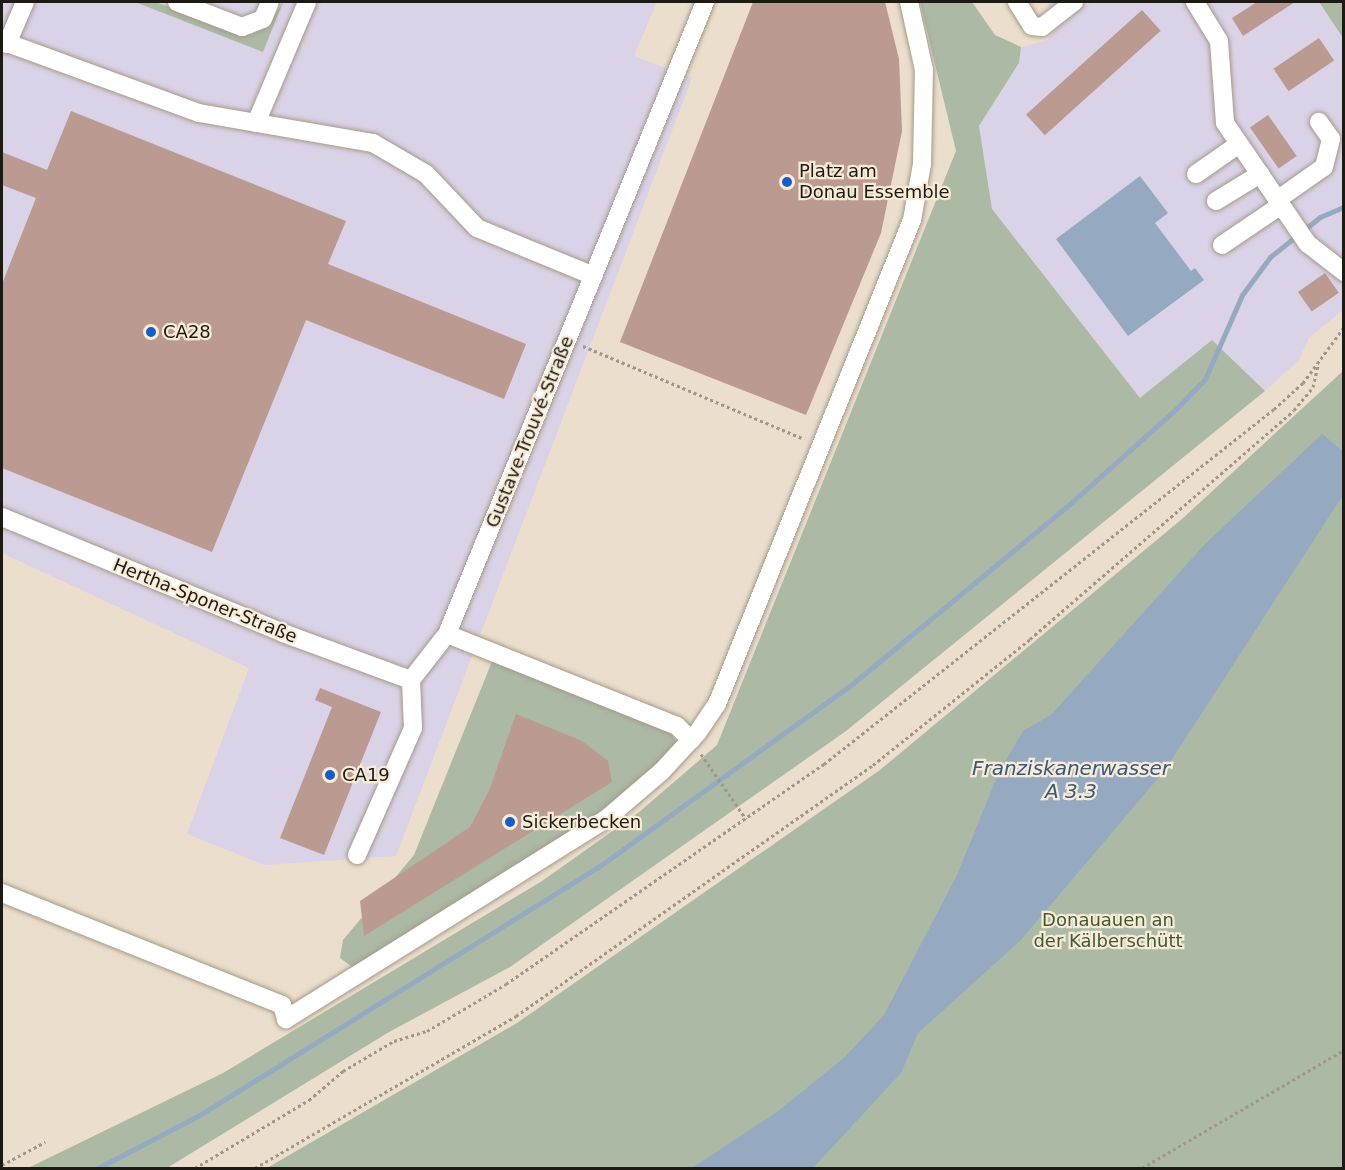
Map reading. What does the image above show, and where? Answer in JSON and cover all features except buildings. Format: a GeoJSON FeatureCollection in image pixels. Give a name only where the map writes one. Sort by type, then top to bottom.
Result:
{"type":"FeatureCollection","features":[{"type":"Feature","properties":{"kind":"street"},"geometry":{"type":"LineString","coordinates":[[25,2],[4,43],[199,113],[373,143],[426,174],[477,228],[594,276]]}},
{"type":"Feature","properties":{"kind":"street"},"geometry":{"type":"LineString","coordinates":[[177,2],[242,27],[263,19],[270,2]]}},
{"type":"Feature","properties":{"kind":"street"},"geometry":{"type":"LineString","coordinates":[[256,123],[307,2]]}},
{"type":"Feature","properties":{"kind":"street","name":"Gustave-Trouvé-Straße"},"geometry":{"type":"LineString","coordinates":[[411,680],[447,634],[705,2]]}},
{"type":"Feature","properties":{"kind":"street"},"geometry":{"type":"LineString","coordinates":[[2,893],[282,1005],[286,1019],[606,819],[691,740],[717,704],[819,446],[912,220],[922,164],[924,70],[909,2]]}},
{"type":"Feature","properties":{"kind":"street"},"geometry":{"type":"LineString","coordinates":[[1017,2],[1032,26],[1053,22],[1074,2]]}},
{"type":"Feature","properties":{"kind":"street"},"geometry":{"type":"LineString","coordinates":[[1195,2],[1219,41],[1225,123],[1308,244],[1344,272]]}},
{"type":"Feature","properties":{"kind":"street"},"geometry":{"type":"LineString","coordinates":[[1222,245],[1283,208],[1324,167],[1330,139],[1319,122]]}},
{"type":"Feature","properties":{"kind":"street"},"geometry":{"type":"LineString","coordinates":[[1196,174],[1239,144]]}},
{"type":"Feature","properties":{"kind":"street"},"geometry":{"type":"LineString","coordinates":[[1216,201],[1260,174]]}},
{"type":"Feature","properties":{"kind":"street","name":"Hertha-Sponer-Straße"},"geometry":{"type":"LineString","coordinates":[[2,517],[284,633],[411,680]]}},
{"type":"Feature","properties":{"kind":"street"},"geometry":{"type":"LineString","coordinates":[[447,634],[676,726],[691,740]]}},
{"type":"Feature","properties":{"kind":"street"},"geometry":{"type":"LineString","coordinates":[[357,855],[413,728],[411,680]]}},
{"type":"Feature","properties":{"kind":"path"},"geometry":{"type":"LineString","coordinates":[[195,1168],[309,1100],[343,1071],[394,1041],[427,1031],[506,984],[824,764],[1222,450],[1303,383],[1319,365],[1344,327]]}},
{"type":"Feature","properties":{"kind":"path"},"geometry":{"type":"LineString","coordinates":[[567,339],[819,446]]}},
{"type":"Feature","properties":{"kind":"path"},"geometry":{"type":"LineString","coordinates":[[255,1168],[516,1016],[873,765],[1030,639],[1294,410],[1312,387],[1319,365]]}},
{"type":"Feature","properties":{"kind":"path"},"geometry":{"type":"LineString","coordinates":[[691,740],[746,819]]}},
{"type":"Feature","properties":{"kind":"path"},"geometry":{"type":"LineString","coordinates":[[1142,1168],[1344,1050]]}},
{"type":"Feature","properties":{"kind":"path"},"geometry":{"type":"LineString","coordinates":[[2,1165],[45,1142]]}},
{"type":"Feature","properties":{"kind":"shaded area"},"geometry":{"type":"Polygon","coordinates":[[[2,2],[657,2],[634,56],[692,78],[396,856],[265,865],[187,834],[249,668],[2,553],[2,2]]]}},
{"type":"Feature","properties":{"kind":"shaded area"},"geometry":{"type":"Polygon","coordinates":[[[1047,2],[1318,2],[1343,38],[1343,310],[1309,338],[1299,360],[1265,391],[1212,340],[1141,399],[992,209],[979,126],[1019,64],[1021,47],[1046,41],[1059,27],[1047,2]]]}},
{"type":"Feature","properties":{"kind":"green space"},"geometry":{"type":"Polygon","coordinates":[[[135,2],[155,2],[251,35],[268,26],[283,2],[263,52],[135,2]]]}},
{"type":"Feature","properties":{"kind":"green space"},"geometry":{"type":"Polygon","coordinates":[[[920,2],[972,2],[995,35],[1021,47],[1019,63],[979,126],[992,209],[1140,398],[1212,340],[1265,391],[846,731],[510,967],[389,1032],[167,1168],[28,1168],[223,1073],[542,881],[638,813],[717,745],[956,151],[920,2]]]}},
{"type":"Feature","properties":{"kind":"green space"},"geometry":{"type":"Polygon","coordinates":[[[1319,2],[1343,2],[1343,38],[1319,2]]]}},
{"type":"Feature","properties":{"kind":"green space","name":"Donauauen an der Kälberschütt"},"geometry":{"type":"Polygon","coordinates":[[[1343,371],[1343,1168],[267,1168],[517,1023],[880,770],[1182,519],[1343,371]]]}},
{"type":"Feature","properties":{"kind":"green space"},"geometry":{"type":"Polygon","coordinates":[[[493,659],[670,732],[678,745],[603,815],[355,969],[340,958],[343,940],[414,855],[493,659]]]}},
{"type":"Feature","properties":{"kind":"water"},"geometry":{"type":"Polygon","coordinates":[[[1140,176],[1168,213],[1155,223],[1191,271],[1195,268],[1204,280],[1128,336],[1056,239],[1140,176]]]}},
{"type":"Feature","properties":{"kind":"water","name":"Franziskanerwasser A 3.3"},"geometry":{"type":"Polygon","coordinates":[[[1322,434],[1343,451],[1343,495],[1165,770],[1020,941],[918,1033],[901,1073],[813,1168],[692,1168],[777,1112],[845,1057],[884,1015],[957,875],[999,772],[1023,731],[1051,715],[1205,544],[1322,434]]]}},
{"type":"Feature","properties":{"kind":"waterway"},"geometry":{"type":"LineString","coordinates":[[98,1168],[198,1116],[597,868],[851,685],[1072,502],[1176,409],[1205,379],[1242,295],[1270,257],[1320,217],[1344,207]]}},
{"type":"Feature","properties":{"kind":"place","name":"Platz am Donau Essemble"},"geometry":{"type":"Point","coordinates":[787,182]}},
{"type":"Feature","properties":{"kind":"place","name":"CA28"},"geometry":{"type":"Point","coordinates":[151,332]}},
{"type":"Feature","properties":{"kind":"place","name":"CA19"},"geometry":{"type":"Point","coordinates":[330,775]}},
{"type":"Feature","properties":{"kind":"place","name":"Sickerbecken"},"geometry":{"type":"Point","coordinates":[510,822]}}]}
